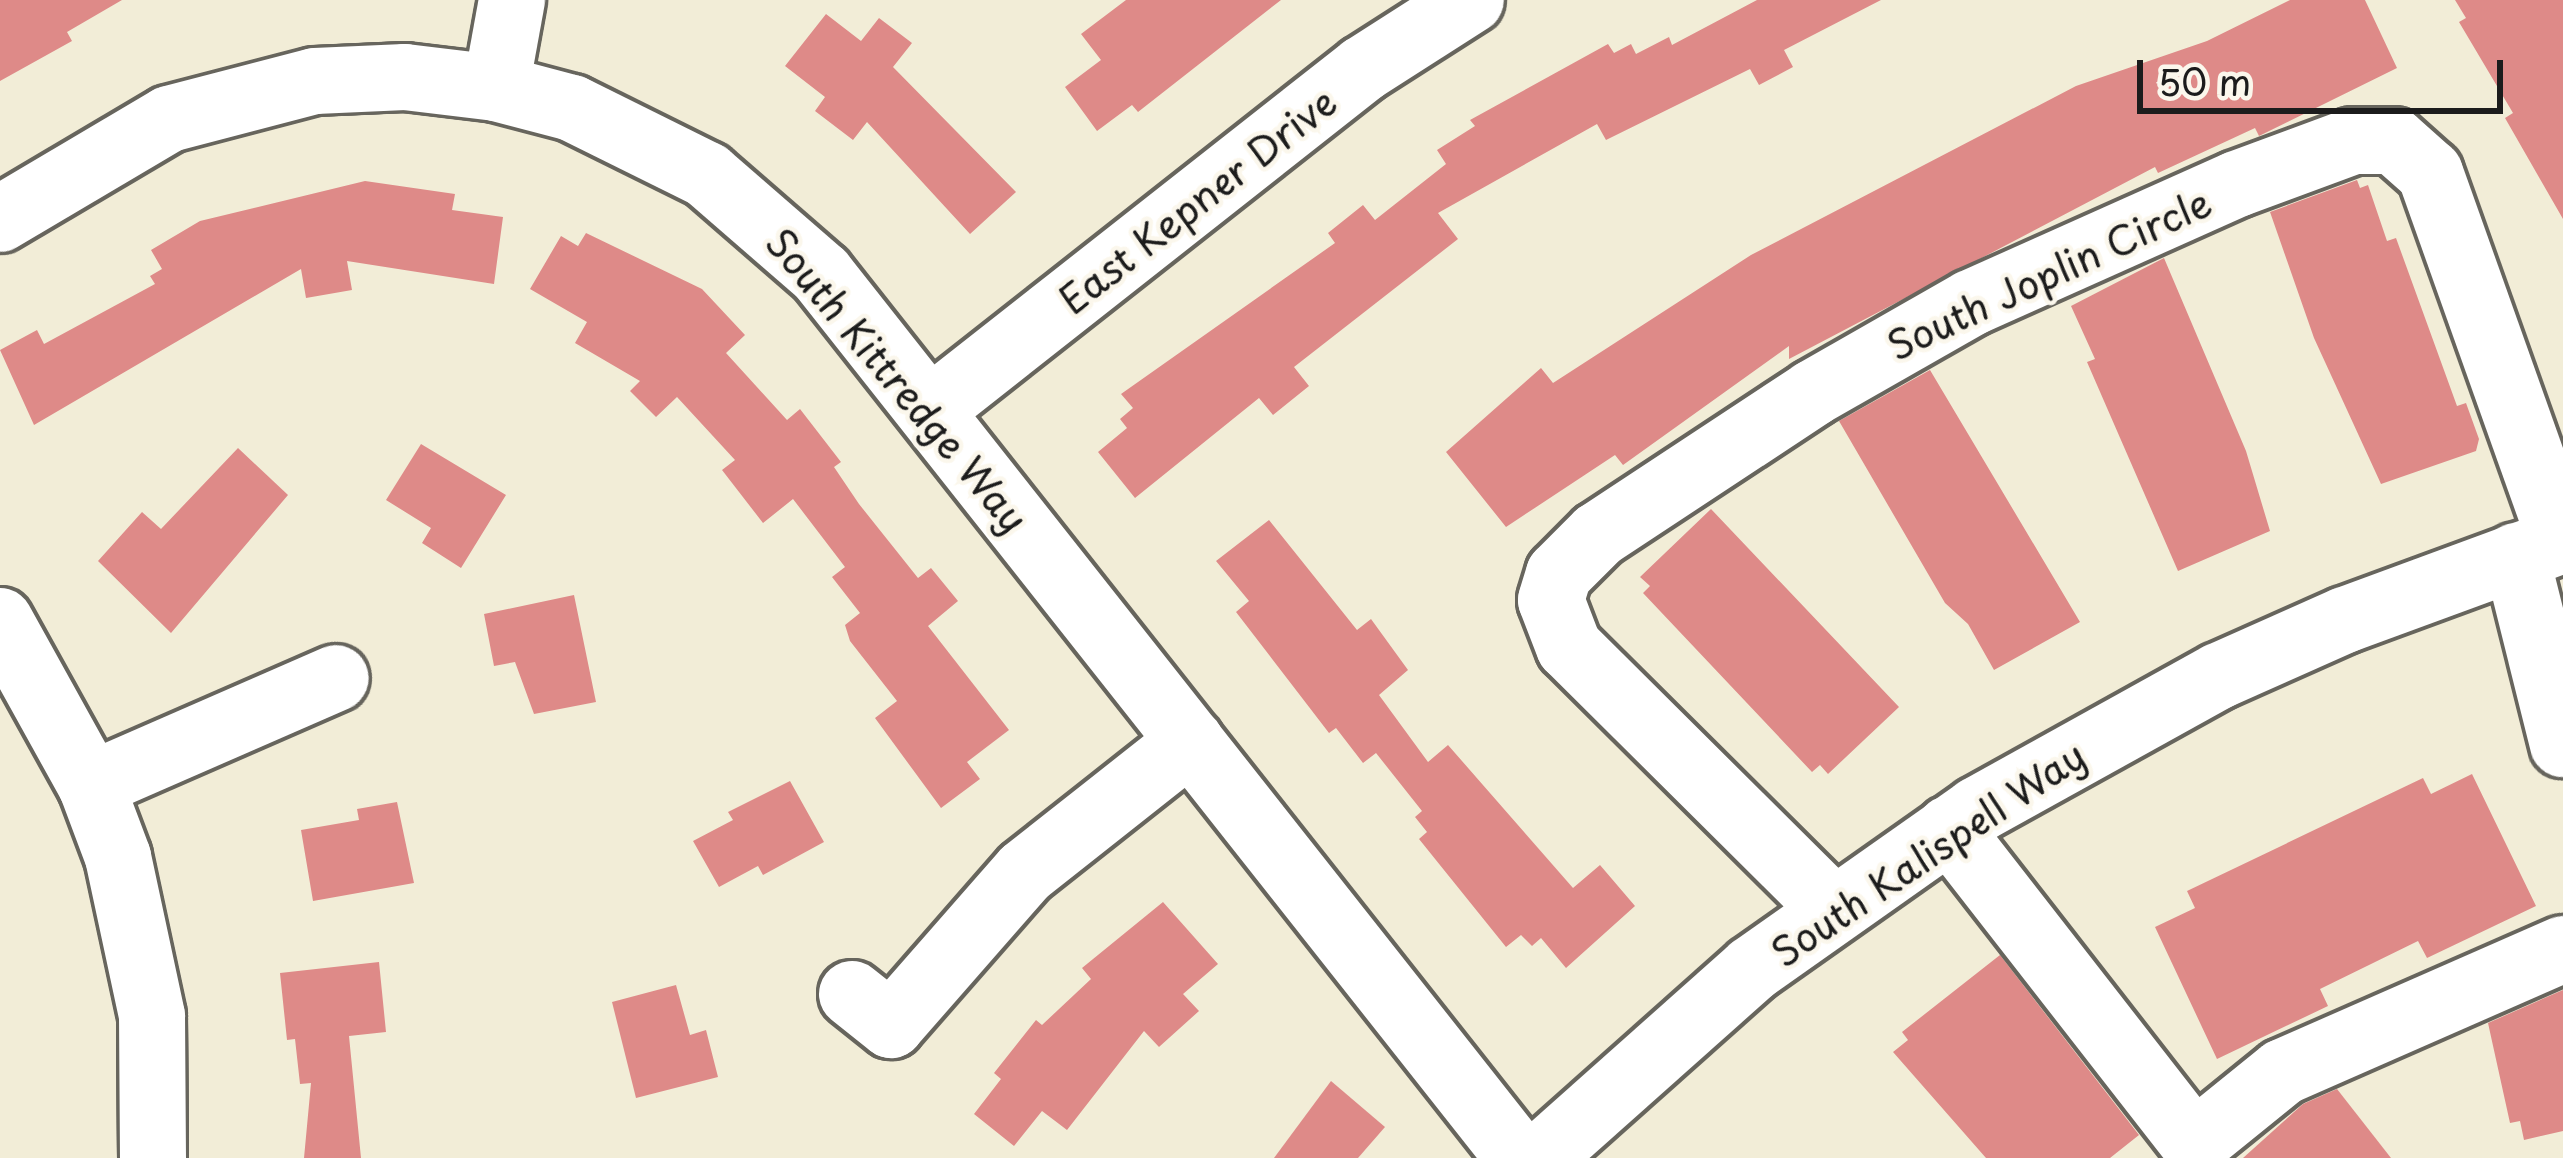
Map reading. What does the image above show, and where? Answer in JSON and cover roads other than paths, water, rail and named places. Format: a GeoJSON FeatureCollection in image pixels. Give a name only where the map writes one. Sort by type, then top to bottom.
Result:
{"type":"FeatureCollection","features":[{"type":"Feature","properties":{"kind":"street"},"geometry":{"type":"LineString","coordinates":[[496,88],[512,0]]}},
{"type":"Feature","properties":{"kind":"street","name":"East Kepner Drive"},"geometry":{"type":"LineString","coordinates":[[930,410],[1364,68],[1472,0]]}},
{"type":"Feature","properties":{"kind":"street","name":"South Kittredge Way"},"geometry":{"type":"LineString","coordinates":[[0,219],[114,146],[255,92],[405,77],[496,88],[572,108],[656,143],[756,210],[821,274],[1519,1158]]}},
{"type":"Feature","properties":{"kind":"street","name":"South Joplin Circle"},"geometry":{"type":"LineString","coordinates":[[1833,909],[1569,647],[1551,600],[1559,574],[1598,535],[1813,393],[1971,303],[2237,184],[2353,141],[2394,141],[2430,173],[2547,545]]}},
{"type":"Feature","properties":{"kind":"street"},"geometry":{"type":"LineString","coordinates":[[2547,545],[2563,744]]}},
{"type":"Feature","properties":{"kind":"street","name":"South Kalispell Way"},"geometry":{"type":"LineString","coordinates":[[1540,1158],[1649,1055],[1833,909],[1949,830],[2219,676],[2547,545]]}},
{"type":"Feature","properties":{"kind":"street"},"geometry":{"type":"LineString","coordinates":[[0,621],[91,785],[139,935],[152,1016],[153,1158]]}},
{"type":"Feature","properties":{"kind":"street"},"geometry":{"type":"LineString","coordinates":[[91,785],[335,678]]}},
{"type":"Feature","properties":{"kind":"street"},"geometry":{"type":"LineString","coordinates":[[852,994],[891,1025],[1024,872],[1191,741]]}},
{"type":"Feature","properties":{"kind":"street"},"geometry":{"type":"LineString","coordinates":[[1949,830],[2194,1144],[2283,1072],[2563,950]]}}]}
